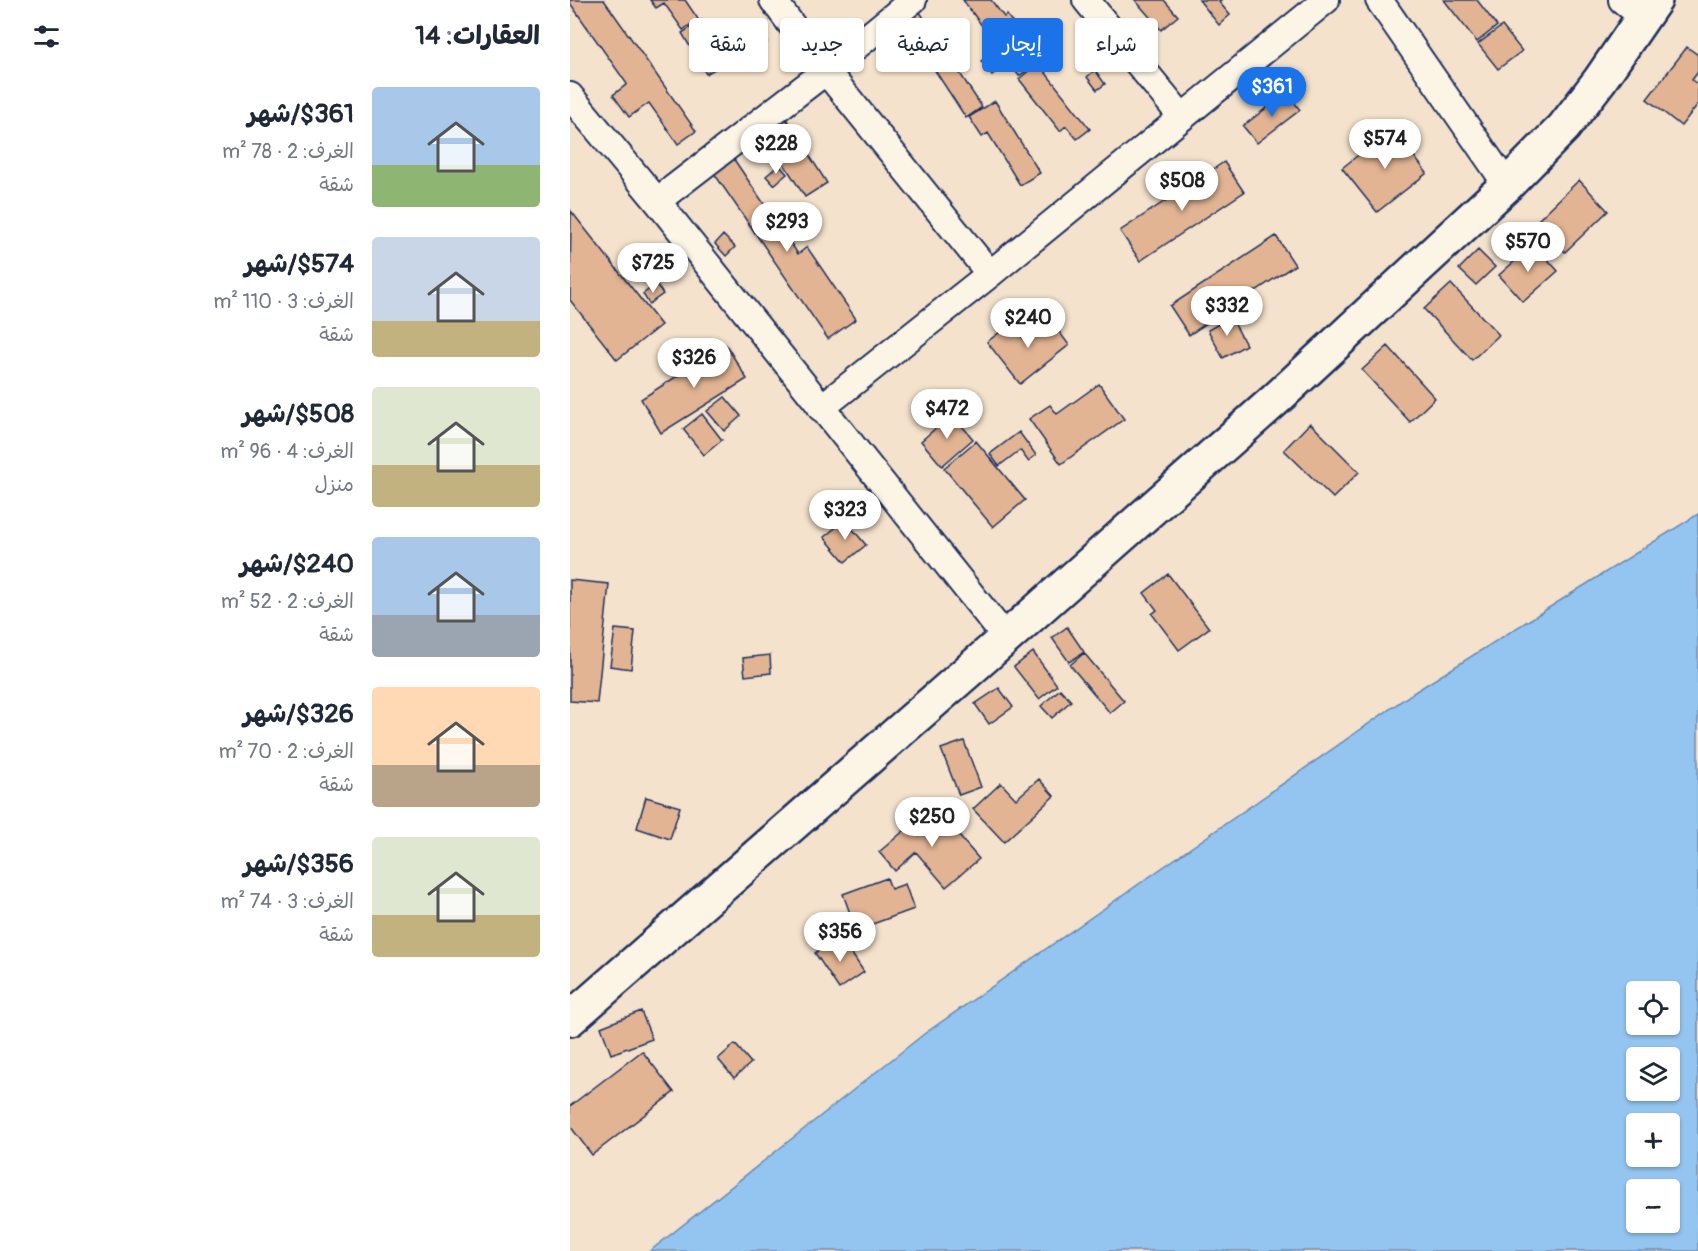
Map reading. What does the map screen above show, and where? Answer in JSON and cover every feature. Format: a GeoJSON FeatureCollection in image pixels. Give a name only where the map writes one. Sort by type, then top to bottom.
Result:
{"type":"FeatureCollection","features":[{"type":"Feature","properties":{"kind":"street"},"geometry":{"type":"LineString","coordinates":[[773,0],[786,18]]}},
{"type":"Feature","properties":{"kind":"street"},"geometry":{"type":"LineString","coordinates":[[864,40],[912,0]]}},
{"type":"Feature","properties":{"kind":"street"},"geometry":{"type":"LineString","coordinates":[[1086,0],[1182,117]]}},
{"type":"Feature","properties":{"kind":"street"},"geometry":{"type":"LineString","coordinates":[[821,408],[990,274],[1326,0]]}},
{"type":"Feature","properties":{"kind":"street"},"geometry":{"type":"LineString","coordinates":[[1378,0],[1507,185]]}},
{"type":"Feature","properties":{"kind":"street"},"geometry":{"type":"LineString","coordinates":[[570,1019],[1275,400],[1507,185],[1564,127],[1600,80],[1640,6]]}},
{"type":"Feature","properties":{"kind":"street"},"geometry":{"type":"LineString","coordinates":[[657,201],[825,72]]}},
{"type":"Feature","properties":{"kind":"street"},"geometry":{"type":"LineString","coordinates":[[827,72],[990,274]]}},
{"type":"Feature","properties":{"kind":"street"},"geometry":{"type":"LineString","coordinates":[[570,96],[657,201],[1006,638]]}},
{"type":"Feature","properties":{"kind":"water"},"geometry":{"type":"Polygon","coordinates":[[[1698,514],[1698,1251],[650,1251],[924,1034],[1410,695],[1698,514]]]}},
{"type":"Feature","properties":{"kind":"building"},"geometry":{"type":"Polygon","coordinates":[[[570,0],[604,0],[696,131],[678,144],[649,103],[629,117],[613,95],[627,84],[570,0]]]}},
{"type":"Feature","properties":{"kind":"building"},"geometry":{"type":"Polygon","coordinates":[[[650,0],[685,0],[697,18],[689,18],[689,26],[683,30],[664,3],[656,8],[650,0]]]}},
{"type":"Feature","properties":{"kind":"building"},"geometry":{"type":"Polygon","coordinates":[[[963,0],[991,0],[1004,17],[1007,15],[1009,18],[982,18],[982,26],[963,0]]]}},
{"type":"Feature","properties":{"kind":"building"},"geometry":{"type":"Polygon","coordinates":[[[1135,0],[1164,0],[1178,16],[1161,30],[1158,27],[1158,18],[1151,18],[1135,0]]]}},
{"type":"Feature","properties":{"kind":"building"},"geometry":{"type":"Polygon","coordinates":[[[1199,0],[1221,0],[1219,2],[1230,15],[1219,25],[1199,0]]]}},
{"type":"Feature","properties":{"kind":"building"},"geometry":{"type":"Polygon","coordinates":[[[1444,0],[1477,0],[1497,26],[1477,42],[1444,0]]]}},
{"type":"Feature","properties":{"kind":"building"},"geometry":{"type":"Polygon","coordinates":[[[916,6],[924,18],[899,18],[916,6]]]}},
{"type":"Feature","properties":{"kind":"building"},"geometry":{"type":"Polygon","coordinates":[[[1502,26],[1522,51],[1498,69],[1478,44],[1502,26]]]}},
{"type":"Feature","properties":{"kind":"building"},"geometry":{"type":"Polygon","coordinates":[[[689,28],[689,45],[682,33],[689,28]]]}},
{"type":"Feature","properties":{"kind":"building"},"geometry":{"type":"Polygon","coordinates":[[[1687,47],[1698,55],[1698,72],[1692,80],[1698,85],[1698,104],[1681,126],[1647,99],[1687,47]]]}},
{"type":"Feature","properties":{"kind":"building"},"geometry":{"type":"Polygon","coordinates":[[[936,72],[959,72],[982,107],[966,118],[936,72]]]}},
{"type":"Feature","properties":{"kind":"building"},"geometry":{"type":"Polygon","coordinates":[[[1027,72],[1045,72],[1090,129],[1077,139],[1066,126],[1060,131],[1019,79],[1027,72]]]}},
{"type":"Feature","properties":{"kind":"building"},"geometry":{"type":"Polygon","coordinates":[[[1096,72],[1105,84],[1097,90],[1087,77],[1096,72]]]}},
{"type":"Feature","properties":{"kind":"building"},"geometry":{"type":"Polygon","coordinates":[[[1287,92],[1300,110],[1257,143],[1243,126],[1287,92]]]}},
{"type":"Feature","properties":{"kind":"building"},"geometry":{"type":"Polygon","coordinates":[[[995,101],[1040,173],[1020,185],[988,133],[982,137],[969,117],[995,101]]]}},
{"type":"Feature","properties":{"kind":"building"},"geometry":{"type":"Polygon","coordinates":[[[783,114],[827,183],[805,197],[761,128],[783,114]]]}},
{"type":"Feature","properties":{"kind":"building"},"geometry":{"type":"Polygon","coordinates":[[[1392,128],[1427,173],[1377,212],[1342,168],[1392,128]]]}},
{"type":"Feature","properties":{"kind":"building"},"geometry":{"type":"Polygon","coordinates":[[[731,155],[798,254],[807,247],[856,319],[828,339],[711,169],[731,155]]]}},
{"type":"Feature","properties":{"kind":"building"},"geometry":{"type":"Polygon","coordinates":[[[1224,162],[1244,192],[1140,261],[1120,231],[1224,162]]]}},
{"type":"Feature","properties":{"kind":"building"},"geometry":{"type":"Polygon","coordinates":[[[779,165],[787,174],[774,185],[766,176],[779,165]]]}},
{"type":"Feature","properties":{"kind":"building"},"geometry":{"type":"Polygon","coordinates":[[[1579,180],[1608,211],[1565,252],[1536,222],[1579,180]]]}},
{"type":"Feature","properties":{"kind":"building"},"geometry":{"type":"Polygon","coordinates":[[[571,211],[661,325],[617,360],[570,300],[571,211]]]}},
{"type":"Feature","properties":{"kind":"building"},"geometry":{"type":"Polygon","coordinates":[[[723,235],[735,247],[726,256],[715,244],[723,235]]]}},
{"type":"Feature","properties":{"kind":"building"},"geometry":{"type":"Polygon","coordinates":[[[1276,236],[1295,265],[1189,335],[1170,306],[1276,236]]]}},
{"type":"Feature","properties":{"kind":"building"},"geometry":{"type":"Polygon","coordinates":[[[1534,244],[1558,271],[1523,302],[1499,275],[1534,244]]]}},
{"type":"Feature","properties":{"kind":"building"},"geometry":{"type":"Polygon","coordinates":[[[1478,250],[1495,267],[1476,285],[1459,269],[1478,250]]]}},
{"type":"Feature","properties":{"kind":"building"},"geometry":{"type":"Polygon","coordinates":[[[656,284],[663,294],[649,304],[643,294],[656,284]]]}},
{"type":"Feature","properties":{"kind":"building"},"geometry":{"type":"Polygon","coordinates":[[[1451,284],[1499,335],[1472,360],[1424,309],[1451,284]]]}},
{"type":"Feature","properties":{"kind":"building"},"geometry":{"type":"Polygon","coordinates":[[[1231,317],[1246,345],[1223,358],[1208,330],[1231,317]]]}},
{"type":"Feature","properties":{"kind":"building"},"geometry":{"type":"Polygon","coordinates":[[[1049,318],[1069,345],[1020,384],[987,342],[1012,323],[1023,338],[1049,318]]]}},
{"type":"Feature","properties":{"kind":"building"},"geometry":{"type":"Polygon","coordinates":[[[726,345],[747,379],[661,433],[641,399],[726,345]]]}},
{"type":"Feature","properties":{"kind":"building"},"geometry":{"type":"Polygon","coordinates":[[[1388,346],[1435,398],[1410,422],[1362,370],[1388,346]]]}},
{"type":"Feature","properties":{"kind":"building"},"geometry":{"type":"Polygon","coordinates":[[[1099,384],[1124,419],[1061,464],[1029,419],[1050,405],[1057,414],[1099,384]]]}},
{"type":"Feature","properties":{"kind":"building"},"geometry":{"type":"Polygon","coordinates":[[[725,397],[741,416],[724,431],[707,411],[725,397]]]}},
{"type":"Feature","properties":{"kind":"building"},"geometry":{"type":"Polygon","coordinates":[[[702,414],[722,440],[704,455],[683,429],[702,414]]]}},
{"type":"Feature","properties":{"kind":"building"},"geometry":{"type":"Polygon","coordinates":[[[952,414],[973,439],[942,466],[921,441],[952,414]]]}},
{"type":"Feature","properties":{"kind":"building"},"geometry":{"type":"Polygon","coordinates":[[[1310,423],[1359,472],[1333,498],[1284,450],[1310,423]]]}},
{"type":"Feature","properties":{"kind":"building"},"geometry":{"type":"Polygon","coordinates":[[[1019,432],[1036,455],[1028,461],[1020,450],[999,466],[990,454],[1019,432]]]}},
{"type":"Feature","properties":{"kind":"building"},"geometry":{"type":"Polygon","coordinates":[[[976,441],[1025,500],[993,527],[944,468],[976,441]]]}},
{"type":"Feature","properties":{"kind":"building"},"geometry":{"type":"Polygon","coordinates":[[[845,520],[866,545],[845,562],[824,537],[845,520]]]}},
{"type":"Feature","properties":{"kind":"building"},"geometry":{"type":"Polygon","coordinates":[[[1168,574],[1209,628],[1179,650],[1152,614],[1157,610],[1144,593],[1168,574]]]}},
{"type":"Feature","properties":{"kind":"building"},"geometry":{"type":"Polygon","coordinates":[[[570,580],[609,584],[597,703],[570,701],[570,580]]]}},
{"type":"Feature","properties":{"kind":"building"},"geometry":{"type":"Polygon","coordinates":[[[1067,627],[1084,652],[1069,662],[1052,638],[1067,627]]]}},
{"type":"Feature","properties":{"kind":"building"},"geometry":{"type":"Polygon","coordinates":[[[615,629],[635,631],[631,669],[610,666],[615,629]]]}},
{"type":"Feature","properties":{"kind":"building"},"geometry":{"type":"Polygon","coordinates":[[[1033,652],[1057,685],[1039,699],[1014,667],[1033,652]]]}},
{"type":"Feature","properties":{"kind":"building"},"geometry":{"type":"Polygon","coordinates":[[[1084,653],[1124,701],[1110,713],[1070,665],[1084,653]]]}},
{"type":"Feature","properties":{"kind":"building"},"geometry":{"type":"Polygon","coordinates":[[[770,655],[771,673],[745,676],[743,658],[770,655]]]}},
{"type":"Feature","properties":{"kind":"building"},"geometry":{"type":"Polygon","coordinates":[[[999,688],[1013,707],[989,724],[975,704],[999,688]]]}},
{"type":"Feature","properties":{"kind":"building"},"geometry":{"type":"Polygon","coordinates":[[[1060,689],[1071,701],[1052,718],[1041,706],[1060,689]]]}},
{"type":"Feature","properties":{"kind":"building"},"geometry":{"type":"Polygon","coordinates":[[[964,741],[981,787],[959,795],[941,749],[964,741]]]}},
{"type":"Feature","properties":{"kind":"building"},"geometry":{"type":"Polygon","coordinates":[[[1039,779],[1054,796],[1004,842],[973,809],[1001,783],[1016,799],[1039,779]]]}},
{"type":"Feature","properties":{"kind":"building"},"geometry":{"type":"Polygon","coordinates":[[[646,797],[680,807],[670,839],[637,828],[646,797]]]}},
{"type":"Feature","properties":{"kind":"building"},"geometry":{"type":"Polygon","coordinates":[[[933,806],[979,859],[946,887],[916,852],[895,871],[879,852],[933,806]]]}},
{"type":"Feature","properties":{"kind":"building"},"geometry":{"type":"Polygon","coordinates":[[[887,878],[891,889],[905,884],[914,909],[856,930],[843,894],[887,878]]]}},
{"type":"Feature","properties":{"kind":"building"},"geometry":{"type":"Polygon","coordinates":[[[840,936],[864,972],[839,989],[815,953],[840,936]]]}},
{"type":"Feature","properties":{"kind":"building"},"geometry":{"type":"Polygon","coordinates":[[[641,1011],[652,1039],[611,1054],[601,1027],[641,1011]]]}},
{"type":"Feature","properties":{"kind":"building"},"geometry":{"type":"Polygon","coordinates":[[[735,1044],[751,1063],[734,1078],[718,1059],[735,1044]]]}},
{"type":"Feature","properties":{"kind":"building"},"geometry":{"type":"Polygon","coordinates":[[[642,1051],[674,1092],[592,1155],[570,1126],[570,1106],[642,1051]]]}}]}
